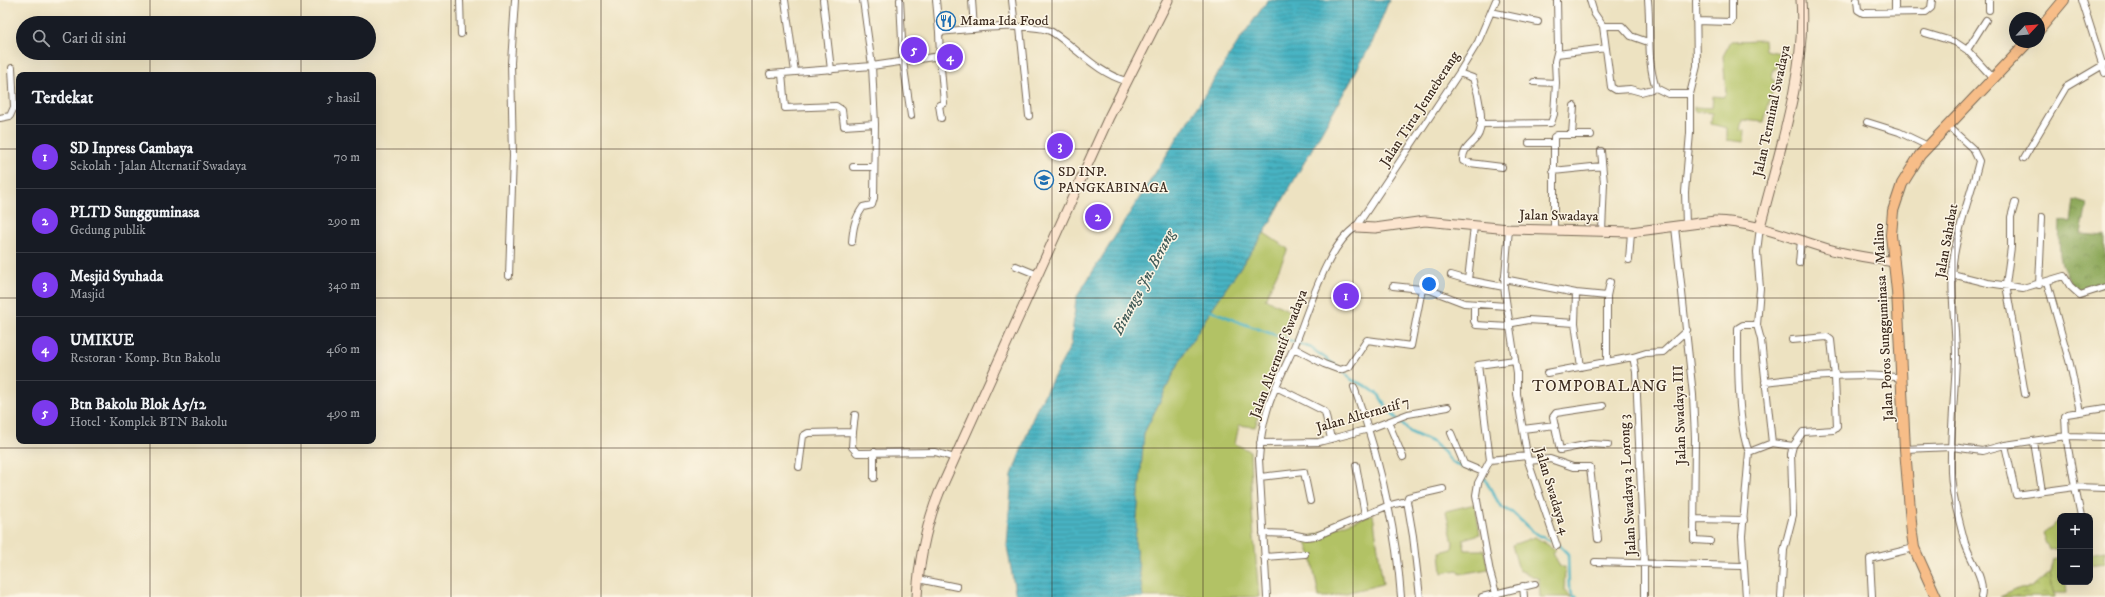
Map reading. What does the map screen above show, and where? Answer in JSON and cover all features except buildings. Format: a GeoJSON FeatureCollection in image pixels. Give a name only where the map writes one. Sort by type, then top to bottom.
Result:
{"type":"FeatureCollection","features":[{"type":"Feature","properties":{"kind":"main road"},"geometry":{"type":"LineString","coordinates":[[2045,23],[2064,0]]}},
{"type":"Feature","properties":{"kind":"main road","name":"Jalan Poros Sungguminasa - Malino"},"geometry":{"type":"LineString","coordinates":[[1936,597],[1914,548],[1905,449],[1902,378],[1891,222],[1896,199],[1916,162],[1928,146],[2022,48]]}},
{"type":"Feature","properties":{"kind":"street"},"geometry":{"type":"LineString","coordinates":[[460,0],[461,34]]}},
{"type":"Feature","properties":{"kind":"street"},"geometry":{"type":"LineString","coordinates":[[509,276],[514,156],[510,63],[515,0]]}},
{"type":"Feature","properties":{"kind":"street"},"geometry":{"type":"LineString","coordinates":[[785,0],[795,72]]}},
{"type":"Feature","properties":{"kind":"street"},"geometry":{"type":"LineString","coordinates":[[823,0],[831,70]]}},
{"type":"Feature","properties":{"kind":"street"},"geometry":{"type":"LineString","coordinates":[[852,242],[854,224],[859,212],[863,207],[872,204],[873,202],[875,124],[872,66],[863,0]]}},
{"type":"Feature","properties":{"kind":"street"},"geometry":{"type":"LineString","coordinates":[[900,0],[903,61],[911,116]]}},
{"type":"Feature","properties":{"kind":"street"},"geometry":{"type":"LineString","coordinates":[[936,0],[944,103],[939,105],[941,118]]}},
{"type":"Feature","properties":{"kind":"street"},"geometry":{"type":"LineString","coordinates":[[972,0],[974,29]]}},
{"type":"Feature","properties":{"kind":"street"},"geometry":{"type":"LineString","coordinates":[[1012,0],[1018,28],[1029,116]]}},
{"type":"Feature","properties":{"kind":"street"},"geometry":{"type":"LineString","coordinates":[[917,597],[918,579],[926,529],[954,457],[1034,274],[1126,81],[1168,0]]}},
{"type":"Feature","properties":{"kind":"street","name":"Jalan Tirta Jenneberang"},"geometry":{"type":"LineString","coordinates":[[1356,227],[1459,73],[1478,42],[1496,0]]}},
{"type":"Feature","properties":{"kind":"street"},"geometry":{"type":"LineString","coordinates":[[1480,124],[1551,123],[1554,114],[1556,83],[1555,60],[1557,54],[1557,0]]}},
{"type":"Feature","properties":{"kind":"street"},"geometry":{"type":"LineString","coordinates":[[1590,0],[1594,13],[1603,26],[1611,87],[1641,92],[1656,88],[1668,94],[1690,94]]}},
{"type":"Feature","properties":{"kind":"street"},"geometry":{"type":"LineString","coordinates":[[1648,0],[1650,29],[1648,53],[1656,88]]}},
{"type":"Feature","properties":{"kind":"street"},"geometry":{"type":"LineString","coordinates":[[1686,225],[1685,192],[1690,133],[1690,94],[1697,66],[1696,0]]}},
{"type":"Feature","properties":{"kind":"street"},"geometry":{"type":"LineString","coordinates":[[1696,21],[1731,22],[1732,0]]}},
{"type":"Feature","properties":{"kind":"street","name":"Jalan Terminal Swadaya"},"geometry":{"type":"LineString","coordinates":[[1760,227],[1783,137],[1799,60],[1802,32],[1801,0]]}},
{"type":"Feature","properties":{"kind":"street"},"geometry":{"type":"LineString","coordinates":[[1857,0],[1860,12],[1926,12],[1931,8],[1932,0]]}},
{"type":"Feature","properties":{"kind":"street"},"geometry":{"type":"LineString","coordinates":[[1895,0],[1895,11]]}},
{"type":"Feature","properties":{"kind":"street"},"geometry":{"type":"LineString","coordinates":[[1989,0],[1989,10]]}},
{"type":"Feature","properties":{"kind":"street"},"geometry":{"type":"LineString","coordinates":[[2082,0],[2105,73]]}},
{"type":"Feature","properties":{"kind":"street"},"geometry":{"type":"LineString","coordinates":[[1491,12],[1538,22]]}},
{"type":"Feature","properties":{"kind":"street"},"geometry":{"type":"LineString","coordinates":[[1967,50],[1986,20]]}},
{"type":"Feature","properties":{"kind":"street"},"geometry":{"type":"LineString","coordinates":[[1603,26],[1622,26],[1631,36],[1648,42]]}},
{"type":"Feature","properties":{"kind":"street"},"geometry":{"type":"LineString","coordinates":[[939,32],[974,29],[1038,28],[1052,32],[1110,75],[1126,81]]}},
{"type":"Feature","properties":{"kind":"street"},"geometry":{"type":"LineString","coordinates":[[1925,33],[1955,42],[1967,50],[1993,78]]}},
{"type":"Feature","properties":{"kind":"street"},"geometry":{"type":"LineString","coordinates":[[1557,54],[1606,48]]}},
{"type":"Feature","properties":{"kind":"street"},"geometry":{"type":"LineString","coordinates":[[770,74],[872,66],[940,56]]}},
{"type":"Feature","properties":{"kind":"street"},"geometry":{"type":"LineString","coordinates":[[2024,158],[2066,87],[2103,64]]}},
{"type":"Feature","properties":{"kind":"street"},"geometry":{"type":"LineString","coordinates":[[0,118],[10,116],[14,107],[12,68]]}},
{"type":"Feature","properties":{"kind":"street"},"geometry":{"type":"LineString","coordinates":[[1459,73],[1473,78],[1480,98],[1480,124],[1477,137],[1468,146],[1463,161],[1502,167]]}},
{"type":"Feature","properties":{"kind":"street"},"geometry":{"type":"LineString","coordinates":[[782,74],[785,108],[836,106],[842,110],[844,126],[875,124]]}},
{"type":"Feature","properties":{"kind":"street"},"geometry":{"type":"LineString","coordinates":[[1534,82],[1556,83]]}},
{"type":"Feature","properties":{"kind":"street"},"geometry":{"type":"LineString","coordinates":[[1572,135],[1574,106]]}},
{"type":"Feature","properties":{"kind":"street"},"geometry":{"type":"LineString","coordinates":[[1866,122],[1899,132],[1928,146]]}},
{"type":"Feature","properties":{"kind":"street","name":"Jalan Sahabat"},"geometry":{"type":"LineString","coordinates":[[1948,126],[1973,149],[1979,160],[1961,223],[1952,274],[1951,292],[1956,358],[1951,417],[1951,472],[1954,495],[1967,550],[1982,584],[1981,597]]}},
{"type":"Feature","properties":{"kind":"street"},"geometry":{"type":"LineString","coordinates":[[1554,230],[1554,137],[1557,135],[1591,135]]}},
{"type":"Feature","properties":{"kind":"street"},"geometry":{"type":"LineString","coordinates":[[1529,143],[1553,143]]}},
{"type":"Feature","properties":{"kind":"street"},"geometry":{"type":"LineString","coordinates":[[1601,151],[1604,183],[1602,231]]}},
{"type":"Feature","properties":{"kind":"street"},"geometry":{"type":"LineString","coordinates":[[853,167],[874,166]]}},
{"type":"Feature","properties":{"kind":"street"},"geometry":{"type":"LineString","coordinates":[[1553,171],[1602,166]]}},
{"type":"Feature","properties":{"kind":"street"},"geometry":{"type":"LineString","coordinates":[[2015,203],[2011,216],[2011,247],[2006,285],[2026,394]]}},
{"type":"Feature","properties":{"kind":"street"},"geometry":{"type":"LineString","coordinates":[[2039,285],[2042,217]]}},
{"type":"Feature","properties":{"kind":"street","name":"Jalan Swadaya"},"geometry":{"type":"LineString","coordinates":[[1356,227],[1375,228],[1425,221],[1509,229],[1631,232],[1715,221],[1760,227],[1852,255],[1894,262]]}},
{"type":"Feature","properties":{"kind":"street"},"geometry":{"type":"LineString","coordinates":[[1468,280],[1474,226]]}},
{"type":"Feature","properties":{"kind":"street","name":"Jalan Swadaya III"},"geometry":{"type":"LineString","coordinates":[[1675,226],[1687,330],[1695,438],[1694,540],[1710,541]]}},
{"type":"Feature","properties":{"kind":"street","name":"Jalan Alternatif Swadaya"},"geometry":{"type":"LineString","coordinates":[[1267,597],[1260,477],[1260,443],[1268,409],[1329,262],[1348,233],[1356,227]]}},
{"type":"Feature","properties":{"kind":"street"},"geometry":{"type":"LineString","coordinates":[[1760,227],[1757,252],[1760,288],[1757,325],[1761,340],[1772,443]]}},
{"type":"Feature","properties":{"kind":"street","name":"Jalan Swadaya 4"},"geometry":{"type":"LineString","coordinates":[[1509,229],[1504,287],[1515,360],[1523,429],[1528,458],[1557,546]]}},
{"type":"Feature","properties":{"kind":"street"},"geometry":{"type":"LineString","coordinates":[[1629,260],[1631,232]]}},
{"type":"Feature","properties":{"kind":"street"},"geometry":{"type":"LineString","coordinates":[[1799,264],[1801,240]]}},
{"type":"Feature","properties":{"kind":"street"},"geometry":{"type":"LineString","coordinates":[[1016,266],[1034,274]]}},
{"type":"Feature","properties":{"kind":"street"},"geometry":{"type":"LineString","coordinates":[[1952,274],[2024,288],[2039,285],[2064,276],[2070,286],[2080,294],[2105,287]]}},
{"type":"Feature","properties":{"kind":"street"},"geometry":{"type":"LineString","coordinates":[[1451,275],[1504,287]]}},
{"type":"Feature","properties":{"kind":"street"},"geometry":{"type":"LineString","coordinates":[[1504,279],[1576,293],[1607,296]]}},
{"type":"Feature","properties":{"kind":"street"},"geometry":{"type":"LineString","coordinates":[[1607,362],[1607,296],[1610,282]]}},
{"type":"Feature","properties":{"kind":"street"},"geometry":{"type":"LineString","coordinates":[[2047,282],[2070,364],[2080,412]]}},
{"type":"Feature","properties":{"kind":"street"},"geometry":{"type":"LineString","coordinates":[[1393,286],[1434,291],[1457,301],[1474,304],[1506,306]]}},
{"type":"Feature","properties":{"kind":"street"},"geometry":{"type":"LineString","coordinates":[[1294,348],[1324,364],[1340,370],[1349,367],[1367,340],[1411,346],[1422,289]]}},
{"type":"Feature","properties":{"kind":"street"},"geometry":{"type":"LineString","coordinates":[[1576,293],[1575,323],[1581,367]]}},
{"type":"Feature","properties":{"kind":"street"},"geometry":{"type":"LineString","coordinates":[[1474,304],[1474,321],[1476,325],[1509,326],[1528,320],[1575,323]]}},
{"type":"Feature","properties":{"kind":"street"},"geometry":{"type":"LineString","coordinates":[[1746,597],[1742,566],[1749,452],[1745,442],[1742,416],[1738,328],[1743,325],[1757,325]]}},
{"type":"Feature","properties":{"kind":"street"},"geometry":{"type":"LineString","coordinates":[[1547,373],[1634,357],[1646,353],[1666,351],[1687,330]]}},
{"type":"Feature","properties":{"kind":"street"},"geometry":{"type":"LineString","coordinates":[[1781,597],[1784,550],[1793,515],[1791,454],[1793,446],[1803,432],[1834,430],[1837,427],[1836,377],[1833,350],[1829,338],[1792,340]]}},
{"type":"Feature","properties":{"kind":"street","name":"Jalan Swadaya 3 Lorong 3"},"geometry":{"type":"LineString","coordinates":[[1634,357],[1636,372],[1644,563],[1644,597]]}},
{"type":"Feature","properties":{"kind":"street"},"geometry":{"type":"LineString","coordinates":[[1497,595],[1490,572],[1476,495],[1477,485],[1490,460],[1478,365],[1515,360]]}},
{"type":"Feature","properties":{"kind":"street"},"geometry":{"type":"LineString","coordinates":[[1765,382],[1836,377],[1888,376],[1902,378]]}},
{"type":"Feature","properties":{"kind":"street"},"geometry":{"type":"LineString","coordinates":[[1354,386],[1369,429],[1396,556],[1401,597]]}},
{"type":"Feature","properties":{"kind":"street"},"geometry":{"type":"LineString","coordinates":[[1276,388],[1318,407],[1325,412],[1331,439]]}},
{"type":"Feature","properties":{"kind":"street","name":"Jalan Alternatif 7"},"geometry":{"type":"LineString","coordinates":[[1260,443],[1306,443],[1331,439],[1369,429],[1408,414],[1448,406]]}},
{"type":"Feature","properties":{"kind":"street"},"geometry":{"type":"LineString","coordinates":[[1603,406],[1554,414],[1555,425],[1560,450],[1590,444],[1608,444]]}},
{"type":"Feature","properties":{"kind":"street"},"geometry":{"type":"LineString","coordinates":[[2080,513],[2066,436],[2065,415],[2105,408]]}},
{"type":"Feature","properties":{"kind":"street"},"geometry":{"type":"LineString","coordinates":[[855,415],[852,447],[854,452],[943,453],[954,457]]}},
{"type":"Feature","properties":{"kind":"street"},"geometry":{"type":"LineString","coordinates":[[1388,422],[1403,457]]}},
{"type":"Feature","properties":{"kind":"street"},"geometry":{"type":"LineString","coordinates":[[1523,429],[1555,425]]}},
{"type":"Feature","properties":{"kind":"street"},"geometry":{"type":"LineString","coordinates":[[799,467],[803,436],[805,434],[853,432]]}},
{"type":"Feature","properties":{"kind":"street"},"geometry":{"type":"LineString","coordinates":[[1452,433],[1464,464],[1483,472]]}},
{"type":"Feature","properties":{"kind":"street"},"geometry":{"type":"LineString","coordinates":[[1905,449],[1952,447],[1982,451],[2005,445],[2034,442],[2066,436],[2105,437]]}},
{"type":"Feature","properties":{"kind":"street"},"geometry":{"type":"LineString","coordinates":[[2034,442],[2042,491]]}},
{"type":"Feature","properties":{"kind":"street"},"geometry":{"type":"LineString","coordinates":[[1749,452],[1772,443],[1793,446]]}},
{"type":"Feature","properties":{"kind":"street"},"geometry":{"type":"LineString","coordinates":[[2005,445],[2015,494],[2018,495],[2075,488],[2105,488]]}},
{"type":"Feature","properties":{"kind":"street"},"geometry":{"type":"LineString","coordinates":[[874,452],[874,478]]}},
{"type":"Feature","properties":{"kind":"street"},"geometry":{"type":"LineString","coordinates":[[1490,460],[1528,458],[1550,459],[1563,462],[1572,467],[1589,467],[1598,539]]}},
{"type":"Feature","properties":{"kind":"street"},"geometry":{"type":"LineString","coordinates":[[1356,465],[1365,515]]}},
{"type":"Feature","properties":{"kind":"street"},"geometry":{"type":"LineString","coordinates":[[1260,477],[1304,472],[1310,501]]}},
{"type":"Feature","properties":{"kind":"street"},"geometry":{"type":"LineString","coordinates":[[1420,597],[1413,536],[1407,501],[1408,497],[1413,494],[1443,489]]}},
{"type":"Feature","properties":{"kind":"street"},"geometry":{"type":"LineString","coordinates":[[1263,533],[1309,537],[1330,531],[1386,506],[1407,501]]}},
{"type":"Feature","properties":{"kind":"street"},"geometry":{"type":"LineString","coordinates":[[1694,519],[1744,520]]}},
{"type":"Feature","properties":{"kind":"street"},"geometry":{"type":"LineString","coordinates":[[1872,597],[1870,559],[1914,548]]}},
{"type":"Feature","properties":{"kind":"street"},"geometry":{"type":"LineString","coordinates":[[1264,558],[1305,554]]}},
{"type":"Feature","properties":{"kind":"street"},"geometry":{"type":"LineString","coordinates":[[1595,562],[1742,566]]}},
{"type":"Feature","properties":{"kind":"street"},"geometry":{"type":"LineString","coordinates":[[918,579],[957,587]]}},
{"type":"Feature","properties":{"kind":"street"},"geometry":{"type":"LineString","coordinates":[[1482,597],[1497,595],[1523,586],[1535,584]]}},
{"type":"Feature","properties":{"kind":"street"},"geometry":{"type":"LineString","coordinates":[[1523,586],[1524,597]]}},
{"type":"Feature","properties":{"kind":"green space"},"geometry":{"type":"Polygon","coordinates":[[[1764,40],[1765,50],[1780,53],[1776,69],[1773,69],[1772,80],[1775,81],[1764,122],[1742,120],[1740,130],[1745,131],[1744,142],[1727,140],[1727,128],[1711,124],[1712,113],[1694,111],[1694,107],[1712,108],[1713,96],[1723,97],[1726,93],[1723,56],[1731,41],[1764,40]]]}},
{"type":"Feature","properties":{"kind":"green space"},"geometry":{"type":"Polygon","coordinates":[[[2074,200],[2087,204],[2081,234],[2105,236],[2105,285],[2082,292],[2067,277],[2061,260],[2059,241],[2060,220],[2071,223],[2074,200]]]}},
{"type":"Feature","properties":{"kind":"green space"},"geometry":{"type":"Polygon","coordinates":[[[1264,233],[1288,249],[1265,299],[1292,312],[1282,350],[1255,427],[1239,425],[1235,444],[1250,451],[1252,513],[1259,597],[1143,597],[1135,542],[1144,433],[1184,353],[1211,310],[1264,233]]]}},
{"type":"Feature","properties":{"kind":"green space"},"geometry":{"type":"Polygon","coordinates":[[[1475,504],[1480,534],[1463,539],[1465,550],[1484,550],[1488,569],[1460,574],[1458,570],[1442,573],[1440,552],[1452,549],[1453,543],[1446,511],[1475,504]]]}},
{"type":"Feature","properties":{"kind":"green space"},"geometry":{"type":"Polygon","coordinates":[[[1373,514],[1383,584],[1329,597],[1319,597],[1311,556],[1305,539],[1373,514]]]}},
{"type":"Feature","properties":{"kind":"green space"},"geometry":{"type":"Polygon","coordinates":[[[2057,522],[2057,549],[2050,550],[2043,533],[2057,522]]]}},
{"type":"Feature","properties":{"kind":"green space"},"geometry":{"type":"Polygon","coordinates":[[[1535,537],[1556,550],[1553,552],[1560,567],[1565,567],[1564,591],[1572,597],[1540,597],[1539,579],[1519,570],[1512,545],[1535,537]]]}},
{"type":"Feature","properties":{"kind":"green space"},"geometry":{"type":"Polygon","coordinates":[[[2105,551],[2105,563],[2093,565],[2093,553],[2105,551]]]}},
{"type":"Feature","properties":{"kind":"green space"},"geometry":{"type":"Polygon","coordinates":[[[2057,558],[2057,585],[2066,585],[2067,593],[2053,593],[2050,572],[2053,559],[2057,558]]]}},
{"type":"Feature","properties":{"kind":"green space"},"geometry":{"type":"Polygon","coordinates":[[[2050,572],[2054,597],[2000,597],[2020,588],[2033,587],[2050,572]]]}},
{"type":"Feature","properties":{"kind":"water","name":"Binanga Jn. Berang"},"geometry":{"type":"Polygon","coordinates":[[[1268,0],[1389,0],[1372,43],[1264,233],[1211,310],[1184,353],[1144,433],[1135,542],[1143,597],[1016,597],[1007,546],[1012,475],[1035,412],[1071,345],[1076,298],[1238,42],[1268,0]]]}},
{"type":"Feature","properties":{"kind":"waterway"},"geometry":{"type":"LineString","coordinates":[[1211,310],[1236,321],[1311,348],[1338,367]]}},
{"type":"Feature","properties":{"kind":"waterway"},"geometry":{"type":"LineString","coordinates":[[1341,370],[1352,380],[1366,386],[1379,395],[1388,410],[1410,432],[1434,443],[1444,452],[1451,462],[1472,470]]}},
{"type":"Feature","properties":{"kind":"waterway"},"geometry":{"type":"LineString","coordinates":[[1483,476],[1501,507],[1513,513],[1532,531],[1549,541]]}},
{"type":"Feature","properties":{"kind":"waterway"},"geometry":{"type":"LineString","coordinates":[[1559,545],[1568,554],[1569,587],[1573,596],[1577,597]]}},
{"type":"Feature","properties":{"kind":"place","name":"Mama Ida Food"},"geometry":{"type":"Point","coordinates":[946,21]}},
{"type":"Feature","properties":{"kind":"place","name":"Btn Bakolu Blok A5/12"},"geometry":{"type":"Point","coordinates":[914,50]}},
{"type":"Feature","properties":{"kind":"place","name":"UMIKUE"},"geometry":{"type":"Point","coordinates":[950,57]}},
{"type":"Feature","properties":{"kind":"place","name":"Mesjid Syuhada"},"geometry":{"type":"Point","coordinates":[1060,146]}},
{"type":"Feature","properties":{"kind":"place","name":"SD INP. PANGKABINAGA"},"geometry":{"type":"Point","coordinates":[1044,180]}},
{"type":"Feature","properties":{"kind":"place","name":"PLTD Sungguminasa"},"geometry":{"type":"Point","coordinates":[1098,217]}},
{"type":"Feature","properties":{"kind":"place","name":"SD Inpress Cambaya"},"geometry":{"type":"Point","coordinates":[1346,296]}},
{"type":"Feature","properties":{"kind":"district","name":"TOMPOBALANG"},"geometry":{"type":"Point","coordinates":[1600,386]}}]}
